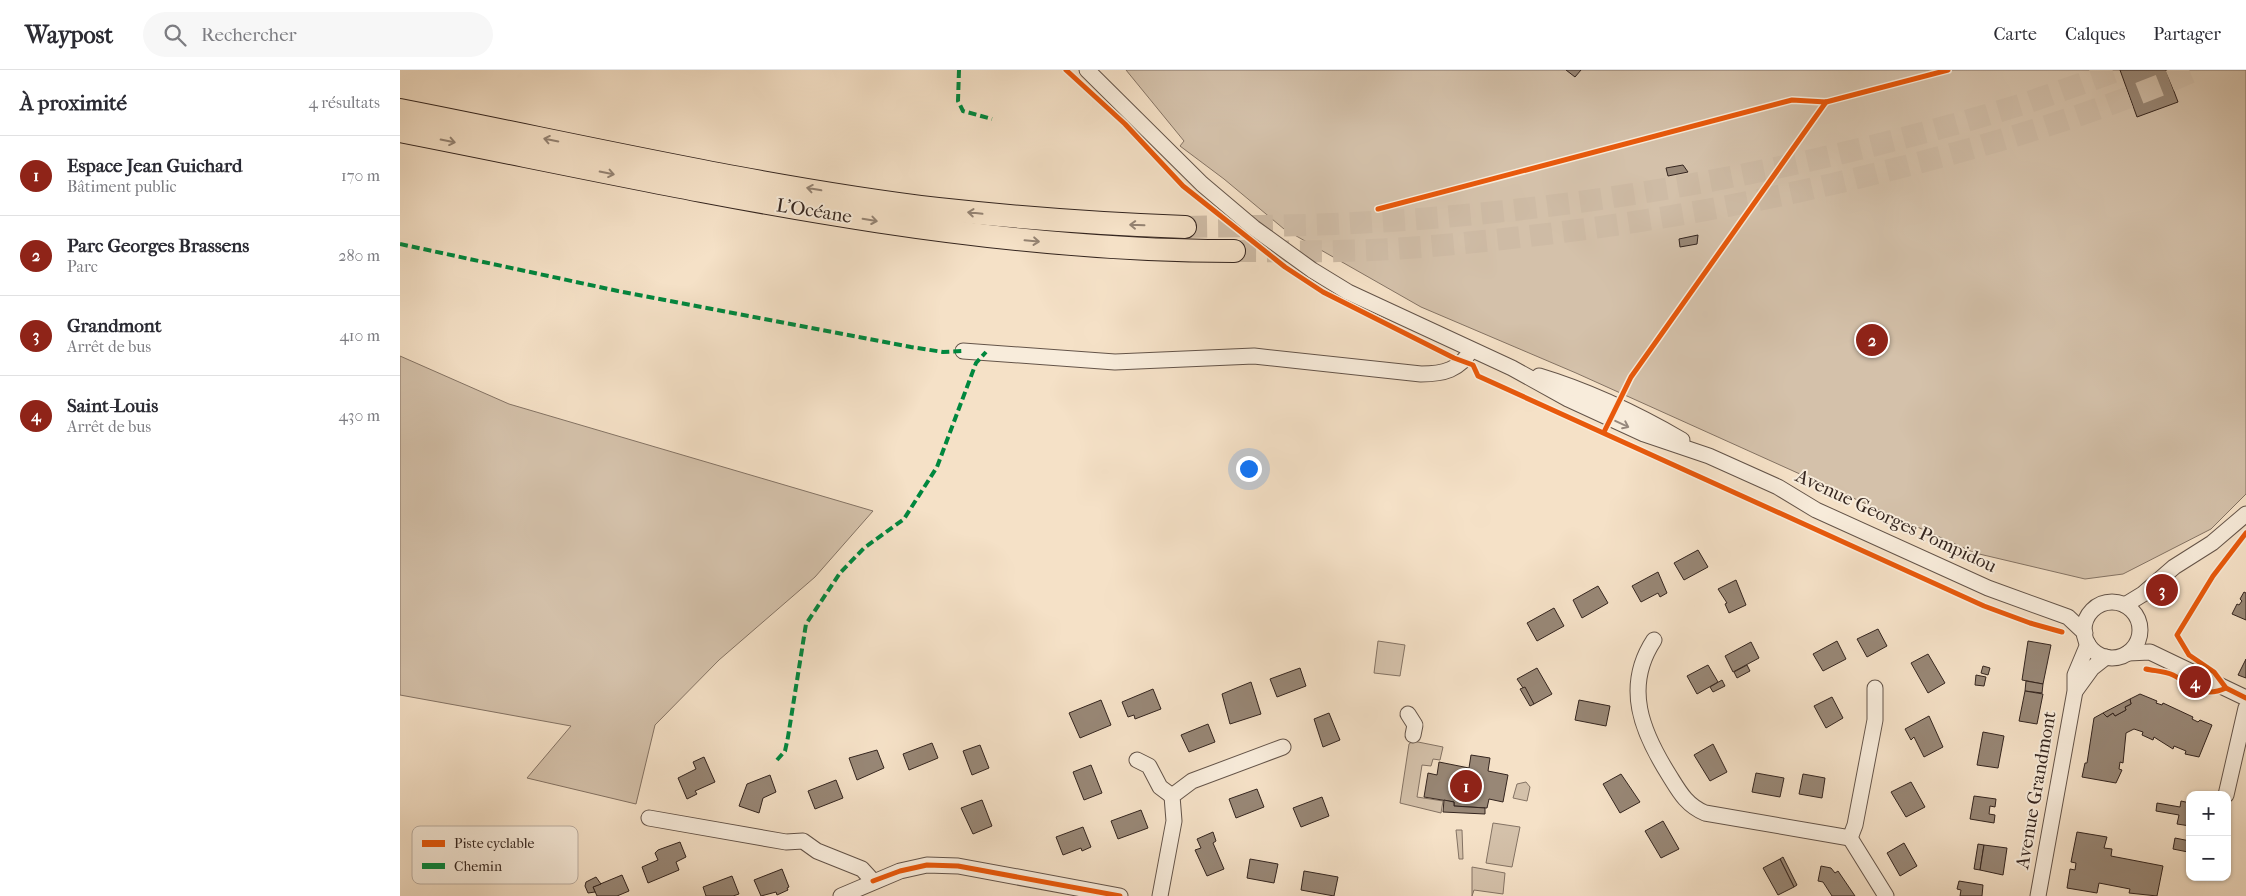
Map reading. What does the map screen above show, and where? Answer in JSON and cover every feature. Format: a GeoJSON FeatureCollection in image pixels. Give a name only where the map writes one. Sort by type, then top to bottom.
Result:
{"type":"FeatureCollection","features":[{"type":"Feature","properties":{"kind":"highway","name":"L’Océane"},"geometry":{"type":"LineString","coordinates":[[400,110],[699,169],[904,204],[1083,223],[1185,227]]}},
{"type":"Feature","properties":{"kind":"highway","name":"L’Océane"},"geometry":{"type":"LineString","coordinates":[[400,131],[691,189],[877,221],[1078,245],[1234,251]]}},
{"type":"Feature","properties":{"kind":"street","name":"Avenue Georges Pompidou"},"geometry":{"type":"LineString","coordinates":[[1087,70],[1202,184],[1254,228],[1312,270],[1348,292],[1512,368],[1575,387],[1651,422],[1709,456],[1778,487],[1816,510],[1988,588],[2068,617],[2087,638],[2097,653],[2106,657]]}},
{"type":"Feature","properties":{"kind":"street"},"geometry":{"type":"LineString","coordinates":[[963,351],[1115,362],[1254,356],[1439,374],[1458,366],[1470,350]]}},
{"type":"Feature","properties":{"kind":"street"},"geometry":{"type":"LineString","coordinates":[[2125,605],[2142,594],[2174,567],[2212,543],[2246,514]]}},
{"type":"Feature","properties":{"kind":"street"},"geometry":{"type":"LineString","coordinates":[[2142,594],[2137,617],[2140,634],[2150,652]]}},
{"type":"Feature","properties":{"kind":"street"},"geometry":{"type":"LineString","coordinates":[[2068,617],[2092,612],[2107,603],[2125,605],[2137,617]]}},
{"type":"Feature","properties":{"kind":"street"},"geometry":{"type":"LineString","coordinates":[[2087,638],[2086,620],[2092,612]]}},
{"type":"Feature","properties":{"kind":"street"},"geometry":{"type":"LineString","coordinates":[[2106,657],[2116,657],[2128,652],[2134,646],[2140,634]]}},
{"type":"Feature","properties":{"kind":"street","name":"Avenue Grandmont"},"geometry":{"type":"LineString","coordinates":[[2038,896],[2075,691],[2075,675],[2087,638]]}},
{"type":"Feature","properties":{"kind":"street"},"geometry":{"type":"LineString","coordinates":[[1654,640],[1646,655],[1640,674],[1641,720],[1650,744],[1687,801],[1705,813],[1850,838],[1886,896]]}},
{"type":"Feature","properties":{"kind":"street"},"geometry":{"type":"LineString","coordinates":[[2128,652],[2150,652],[2246,698]]}},
{"type":"Feature","properties":{"kind":"street","name":"Avenue Grandmont"},"geometry":{"type":"LineString","coordinates":[[2075,691],[2088,672],[2106,657]]}},
{"type":"Feature","properties":{"kind":"street"},"geometry":{"type":"LineString","coordinates":[[1850,838],[1855,825],[1875,720],[1875,688]]}},
{"type":"Feature","properties":{"kind":"street"},"geometry":{"type":"LineString","coordinates":[[2227,791],[2246,708]]}},
{"type":"Feature","properties":{"kind":"street"},"geometry":{"type":"LineString","coordinates":[[1408,714],[1415,725],[1413,735]]}},
{"type":"Feature","properties":{"kind":"street"},"geometry":{"type":"LineString","coordinates":[[1172,796],[1192,781],[1283,747]]}},
{"type":"Feature","properties":{"kind":"street"},"geometry":{"type":"LineString","coordinates":[[1137,760],[1149,766],[1160,787],[1172,796],[1174,821],[1160,896]]}},
{"type":"Feature","properties":{"kind":"street"},"geometry":{"type":"LineString","coordinates":[[649,818],[786,842],[803,842],[817,851],[862,869],[873,881]]}},
{"type":"Feature","properties":{"kind":"street"},"geometry":{"type":"LineString","coordinates":[[841,896],[900,871],[927,865],[958,866],[1120,896]]}},
{"type":"Feature","properties":{"kind":"shaded area"},"geometry":{"type":"Polygon","coordinates":[[[1126,70],[2246,70],[2246,494],[2211,529],[2123,574],[2085,579],[1975,553],[1576,373],[1421,307],[1284,229],[1224,179],[1180,146],[1184,141],[1126,70]]]}},
{"type":"Feature","properties":{"kind":"shaded area"},"geometry":{"type":"Polygon","coordinates":[[[400,356],[509,404],[873,511],[815,577],[719,660],[655,725],[636,804],[527,778],[571,726],[400,695],[400,356]]]}},
{"type":"Feature","properties":{"kind":"shaded area"},"geometry":{"type":"Polygon","coordinates":[[[1378,641],[1405,645],[1400,676],[1374,673],[1378,641]]]}},
{"type":"Feature","properties":{"kind":"shaded area"},"geometry":{"type":"Polygon","coordinates":[[[1413,741],[1443,747],[1440,760],[1433,759],[1431,766],[1422,765],[1417,797],[1443,801],[1441,813],[1400,803],[1409,744],[1413,741]]]}},
{"type":"Feature","properties":{"kind":"shaded area"},"geometry":{"type":"Polygon","coordinates":[[[1526,782],[1530,787],[1527,801],[1513,798],[1517,784],[1526,782]]]}},
{"type":"Feature","properties":{"kind":"shaded area"},"geometry":{"type":"Polygon","coordinates":[[[1493,823],[1520,827],[1512,867],[1486,863],[1493,823]]]}},
{"type":"Feature","properties":{"kind":"shaded area"},"geometry":{"type":"Polygon","coordinates":[[[1456,830],[1462,830],[1463,859],[1459,859],[1456,830]]]}},
{"type":"Feature","properties":{"kind":"shaded area"},"geometry":{"type":"Polygon","coordinates":[[[1472,867],[1505,873],[1503,894],[1474,890],[1472,896],[1472,867]]]}},
{"type":"Feature","properties":{"kind":"building"},"geometry":{"type":"Polygon","coordinates":[[[1566,70],[1581,70],[1575,77],[1566,70]]]}},
{"type":"Feature","properties":{"kind":"building"},"geometry":{"type":"Polygon","coordinates":[[[2120,70],[2166,70],[2178,102],[2137,117],[2120,70]]]}},
{"type":"Feature","properties":{"kind":"building"},"geometry":{"type":"Polygon","coordinates":[[[1683,165],[1688,172],[1668,176],[1666,168],[1683,165]]]}},
{"type":"Feature","properties":{"kind":"building"},"geometry":{"type":"Polygon","coordinates":[[[1698,235],[1697,244],[1680,247],[1679,239],[1698,235]]]}},
{"type":"Feature","properties":{"kind":"building"},"geometry":{"type":"Polygon","coordinates":[[[1698,550],[1708,567],[1684,580],[1674,563],[1698,550]]]}},
{"type":"Feature","properties":{"kind":"building"},"geometry":{"type":"Polygon","coordinates":[[[1658,572],[1667,593],[1660,597],[1658,593],[1641,602],[1632,586],[1658,572]]]}},
{"type":"Feature","properties":{"kind":"building"},"geometry":{"type":"Polygon","coordinates":[[[1736,580],[1746,605],[1729,613],[1725,604],[1727,603],[1718,589],[1736,580]]]}},
{"type":"Feature","properties":{"kind":"building"},"geometry":{"type":"Polygon","coordinates":[[[1598,586],[1608,603],[1582,618],[1573,600],[1598,586]]]}},
{"type":"Feature","properties":{"kind":"building"},"geometry":{"type":"Polygon","coordinates":[[[2244,592],[2246,593],[2246,620],[2232,614],[2237,604],[2239,605],[2242,601],[2240,599],[2244,592]]]}},
{"type":"Feature","properties":{"kind":"building"},"geometry":{"type":"Polygon","coordinates":[[[1554,608],[1564,626],[1537,641],[1527,623],[1554,608]]]}},
{"type":"Feature","properties":{"kind":"building"},"geometry":{"type":"Polygon","coordinates":[[[1878,629],[1887,646],[1867,657],[1857,639],[1878,629]]]}},
{"type":"Feature","properties":{"kind":"building"},"geometry":{"type":"Polygon","coordinates":[[[1837,641],[1846,659],[1823,671],[1813,654],[1837,641]]]}},
{"type":"Feature","properties":{"kind":"building"},"geometry":{"type":"Polygon","coordinates":[[[2028,641],[2051,645],[2043,684],[2022,680],[2028,641]]]}},
{"type":"Feature","properties":{"kind":"building"},"geometry":{"type":"Polygon","coordinates":[[[1751,642],[1759,658],[1733,672],[1725,656],[1751,642]]]}},
{"type":"Feature","properties":{"kind":"building"},"geometry":{"type":"Polygon","coordinates":[[[1928,654],[1945,683],[1928,693],[1911,663],[1928,654]]]}},
{"type":"Feature","properties":{"kind":"building"},"geometry":{"type":"Polygon","coordinates":[[[2246,659],[2246,678],[2238,675],[2246,659]]]}},
{"type":"Feature","properties":{"kind":"building"},"geometry":{"type":"Polygon","coordinates":[[[1708,665],[1718,682],[1697,694],[1687,676],[1708,665]]]}},
{"type":"Feature","properties":{"kind":"building"},"geometry":{"type":"Polygon","coordinates":[[[1747,665],[1750,671],[1737,678],[1734,672],[1747,665]]]}},
{"type":"Feature","properties":{"kind":"building"},"geometry":{"type":"Polygon","coordinates":[[[1983,666],[1990,668],[1988,675],[1981,673],[1983,666]]]}},
{"type":"Feature","properties":{"kind":"building"},"geometry":{"type":"Polygon","coordinates":[[[1300,668],[1306,686],[1277,697],[1270,679],[1300,668]]]}},
{"type":"Feature","properties":{"kind":"building"},"geometry":{"type":"Polygon","coordinates":[[[1537,668],[1552,694],[1534,704],[1517,679],[1537,668]]]}},
{"type":"Feature","properties":{"kind":"building"},"geometry":{"type":"Polygon","coordinates":[[[1976,675],[1986,677],[1984,686],[1975,685],[1976,675]]]}},
{"type":"Feature","properties":{"kind":"building"},"geometry":{"type":"Polygon","coordinates":[[[1722,680],[1725,686],[1713,692],[1710,687],[1722,680]]]}},
{"type":"Feature","properties":{"kind":"building"},"geometry":{"type":"Polygon","coordinates":[[[2026,681],[2043,684],[2042,693],[2025,691],[2026,681]]]}},
{"type":"Feature","properties":{"kind":"building"},"geometry":{"type":"Polygon","coordinates":[[[1251,682],[1261,714],[1230,724],[1222,694],[1251,682]]]}},
{"type":"Feature","properties":{"kind":"building"},"geometry":{"type":"Polygon","coordinates":[[[1525,687],[1534,704],[1530,706],[1520,689],[1525,687]]]}},
{"type":"Feature","properties":{"kind":"building"},"geometry":{"type":"Polygon","coordinates":[[[1153,689],[1161,709],[1135,719],[1134,715],[1128,717],[1122,702],[1153,689]]]}},
{"type":"Feature","properties":{"kind":"building"},"geometry":{"type":"Polygon","coordinates":[[[2025,691],[2043,694],[2037,724],[2019,721],[2025,691]]]}},
{"type":"Feature","properties":{"kind":"building"},"geometry":{"type":"Polygon","coordinates":[[[2140,694],[2157,701],[2156,703],[2162,705],[2163,703],[2193,717],[2192,719],[2198,722],[2200,720],[2212,725],[2199,757],[2185,754],[2186,751],[2174,746],[2173,749],[2154,737],[2153,740],[2142,735],[2143,732],[2134,729],[2126,733],[2123,763],[2120,762],[2119,769],[2122,770],[2116,783],[2082,777],[2085,763],[2087,763],[2094,718],[2103,713],[2107,717],[2113,713],[2115,716],[2126,710],[2125,707],[2131,704],[2130,699],[2140,694]]]}},
{"type":"Feature","properties":{"kind":"building"},"geometry":{"type":"Polygon","coordinates":[[[1832,697],[1843,718],[1826,728],[1814,706],[1832,697]]]}},
{"type":"Feature","properties":{"kind":"building"},"geometry":{"type":"Polygon","coordinates":[[[2130,699],[2131,704],[2125,707],[2126,710],[2115,716],[2113,713],[2107,717],[2103,713],[2130,699]]]}},
{"type":"Feature","properties":{"kind":"building"},"geometry":{"type":"Polygon","coordinates":[[[1101,700],[1111,725],[1080,738],[1069,713],[1101,700]]]}},
{"type":"Feature","properties":{"kind":"building"},"geometry":{"type":"Polygon","coordinates":[[[1579,700],[1610,706],[1606,726],[1575,720],[1579,700]]]}},
{"type":"Feature","properties":{"kind":"building"},"geometry":{"type":"Polygon","coordinates":[[[1329,713],[1340,740],[1323,747],[1314,719],[1329,713]]]}},
{"type":"Feature","properties":{"kind":"building"},"geometry":{"type":"Polygon","coordinates":[[[1929,716],[1943,747],[1924,757],[1914,737],[1911,740],[1905,729],[1929,716]]]}},
{"type":"Feature","properties":{"kind":"building"},"geometry":{"type":"Polygon","coordinates":[[[1208,724],[1215,742],[1189,752],[1181,735],[1208,724]]]}},
{"type":"Feature","properties":{"kind":"building"},"geometry":{"type":"Polygon","coordinates":[[[1983,732],[2004,736],[1998,768],[1977,765],[1983,732]]]}},
{"type":"Feature","properties":{"kind":"building"},"geometry":{"type":"Polygon","coordinates":[[[932,743],[938,758],[909,770],[903,754],[932,743]]]}},
{"type":"Feature","properties":{"kind":"building"},"geometry":{"type":"Polygon","coordinates":[[[1713,744],[1727,772],[1710,781],[1694,755],[1713,744]]]}},
{"type":"Feature","properties":{"kind":"building"},"geometry":{"type":"Polygon","coordinates":[[[980,745],[989,768],[972,775],[963,751],[980,745]]]}},
{"type":"Feature","properties":{"kind":"building"},"geometry":{"type":"Polygon","coordinates":[[[877,750],[884,768],[857,780],[849,758],[877,750]]]}},
{"type":"Feature","properties":{"kind":"building"},"geometry":{"type":"Polygon","coordinates":[[[1471,755],[1490,758],[1488,771],[1508,775],[1503,802],[1489,799],[1487,808],[1454,806],[1454,802],[1424,797],[1428,773],[1437,775],[1439,762],[1469,768],[1471,755]]]}},
{"type":"Feature","properties":{"kind":"building"},"geometry":{"type":"Polygon","coordinates":[[[704,757],[715,782],[695,791],[697,794],[687,799],[678,778],[696,769],[693,762],[704,757]]]}},
{"type":"Feature","properties":{"kind":"building"},"geometry":{"type":"Polygon","coordinates":[[[1091,765],[1102,793],[1084,800],[1073,772],[1091,765]]]}},
{"type":"Feature","properties":{"kind":"building"},"geometry":{"type":"Polygon","coordinates":[[[1756,773],[1784,778],[1780,797],[1752,792],[1756,773]]]}},
{"type":"Feature","properties":{"kind":"building"},"geometry":{"type":"Polygon","coordinates":[[[1621,774],[1640,802],[1620,813],[1603,784],[1621,774]]]}},
{"type":"Feature","properties":{"kind":"building"},"geometry":{"type":"Polygon","coordinates":[[[1803,774],[1825,778],[1822,798],[1799,794],[1803,774]]]}},
{"type":"Feature","properties":{"kind":"building"},"geometry":{"type":"Polygon","coordinates":[[[770,775],[776,792],[763,798],[759,813],[739,806],[747,784],[770,775]]]}},
{"type":"Feature","properties":{"kind":"building"},"geometry":{"type":"Polygon","coordinates":[[[836,780],[843,798],[815,809],[808,791],[836,780]]]}},
{"type":"Feature","properties":{"kind":"building"},"geometry":{"type":"Polygon","coordinates":[[[1911,782],[1925,807],[1906,817],[1891,792],[1911,782]]]}},
{"type":"Feature","properties":{"kind":"building"},"geometry":{"type":"Polygon","coordinates":[[[1257,789],[1264,807],[1236,818],[1229,799],[1257,789]]]}},
{"type":"Feature","properties":{"kind":"building"},"geometry":{"type":"Polygon","coordinates":[[[1974,796],[1996,799],[1995,807],[1990,806],[1989,814],[1995,815],[1994,823],[1970,819],[1974,796]]]}},
{"type":"Feature","properties":{"kind":"building"},"geometry":{"type":"Polygon","coordinates":[[[1322,797],[1329,816],[1301,827],[1293,808],[1322,797]]]}},
{"type":"Feature","properties":{"kind":"building"},"geometry":{"type":"Polygon","coordinates":[[[982,800],[992,826],[973,834],[961,808],[982,800]]]}},
{"type":"Feature","properties":{"kind":"building"},"geometry":{"type":"Polygon","coordinates":[[[1444,800],[1454,802],[1454,806],[1485,808],[1485,814],[1443,812],[1444,800]]]}},
{"type":"Feature","properties":{"kind":"building"},"geometry":{"type":"Polygon","coordinates":[[[2181,801],[2186,802],[2186,825],[2177,824],[2179,815],[2156,811],[2157,803],[2180,807],[2181,801]]]}},
{"type":"Feature","properties":{"kind":"building"},"geometry":{"type":"Polygon","coordinates":[[[1141,810],[1148,828],[1118,839],[1111,821],[1141,810]]]}},
{"type":"Feature","properties":{"kind":"building"},"geometry":{"type":"Polygon","coordinates":[[[1663,821],[1679,849],[1661,858],[1645,831],[1663,821]]]}},
{"type":"Feature","properties":{"kind":"building"},"geometry":{"type":"Polygon","coordinates":[[[1083,827],[1091,847],[1082,851],[1081,848],[1063,855],[1056,837],[1083,827]]]}},
{"type":"Feature","properties":{"kind":"building"},"geometry":{"type":"Polygon","coordinates":[[[1213,832],[1216,841],[1213,843],[1224,869],[1207,876],[1195,850],[1201,848],[1197,839],[1213,832]]]}},
{"type":"Feature","properties":{"kind":"building"},"geometry":{"type":"Polygon","coordinates":[[[2077,832],[2107,837],[2104,848],[2112,849],[2111,856],[2163,866],[2157,896],[2129,893],[2130,889],[2099,883],[2097,893],[2067,888],[2070,869],[2075,870],[2076,863],[2071,862],[2077,832]]]}},
{"type":"Feature","properties":{"kind":"building"},"geometry":{"type":"Polygon","coordinates":[[[2175,838],[2186,840],[2186,852],[2173,849],[2175,838]]]}},
{"type":"Feature","properties":{"kind":"building"},"geometry":{"type":"Polygon","coordinates":[[[680,842],[686,857],[676,862],[679,870],[648,883],[642,867],[658,860],[655,853],[658,850],[680,842]]]}},
{"type":"Feature","properties":{"kind":"building"},"geometry":{"type":"Polygon","coordinates":[[[1904,843],[1917,866],[1900,876],[1887,853],[1904,843]]]}},
{"type":"Feature","properties":{"kind":"building"},"geometry":{"type":"Polygon","coordinates":[[[1978,844],[1984,845],[1980,870],[1974,869],[1978,844]]]}},
{"type":"Feature","properties":{"kind":"building"},"geometry":{"type":"Polygon","coordinates":[[[1984,845],[2007,848],[2003,875],[1980,870],[1984,845]]]}},
{"type":"Feature","properties":{"kind":"building"},"geometry":{"type":"Polygon","coordinates":[[[1783,857],[1797,885],[1794,887],[1780,859],[1783,857]]]}},
{"type":"Feature","properties":{"kind":"building"},"geometry":{"type":"Polygon","coordinates":[[[1250,859],[1278,864],[1274,883],[1247,878],[1250,859]]]}},
{"type":"Feature","properties":{"kind":"building"},"geometry":{"type":"Polygon","coordinates":[[[1780,859],[1794,887],[1778,895],[1763,868],[1780,859]]]}},
{"type":"Feature","properties":{"kind":"building"},"geometry":{"type":"Polygon","coordinates":[[[1821,866],[1831,868],[1835,873],[1838,871],[1855,896],[1832,896],[1823,882],[1818,881],[1821,866]]]}},
{"type":"Feature","properties":{"kind":"building"},"geometry":{"type":"Polygon","coordinates":[[[782,869],[789,887],[787,888],[788,890],[777,895],[776,892],[761,896],[754,880],[782,869]]]}},
{"type":"Feature","properties":{"kind":"building"},"geometry":{"type":"Polygon","coordinates":[[[1304,871],[1338,877],[1334,896],[1301,890],[1304,871]]]}},
{"type":"Feature","properties":{"kind":"building"},"geometry":{"type":"Polygon","coordinates":[[[622,875],[629,891],[617,896],[597,896],[593,887],[622,875]]]}},
{"type":"Feature","properties":{"kind":"building"},"geometry":{"type":"Polygon","coordinates":[[[732,876],[739,894],[733,896],[706,896],[703,887],[732,876]]]}},
{"type":"Feature","properties":{"kind":"building"},"geometry":{"type":"Polygon","coordinates":[[[596,877],[601,884],[593,887],[595,892],[588,893],[585,886],[586,882],[596,877]]]}},
{"type":"Feature","properties":{"kind":"building"},"geometry":{"type":"Polygon","coordinates":[[[1959,881],[1983,885],[1982,896],[1960,896],[1961,890],[1957,889],[1959,881]]]}},
{"type":"Feature","properties":{"kind":"tunnel"},"geometry":{"type":"LineString","coordinates":[[1185,227],[1315,225],[1421,219],[1594,200],[1680,186],[1852,151],[1936,129],[2020,105],[2119,70]]}},
{"type":"Feature","properties":{"kind":"tunnel"},"geometry":{"type":"LineString","coordinates":[[1234,251],[1338,251],[1430,246],[1568,231],[1707,210],[1798,192],[1968,149],[2084,114],[2196,70]]}},
{"type":"Feature","properties":{"kind":"marked path"},"geometry":{"type":"LineString","coordinates":[[959,70],[958,101],[963,111],[992,119]]}},
{"type":"Feature","properties":{"kind":"marked path"},"geometry":{"type":"LineString","coordinates":[[400,244],[618,291],[911,347],[943,352],[963,351]]}},
{"type":"Feature","properties":{"kind":"marked path"},"geometry":{"type":"LineString","coordinates":[[777,760],[785,751],[788,737],[806,624],[840,573],[864,548],[904,519],[937,467],[976,363],[986,352]]}},
{"type":"Feature","properties":{"kind":"cycle path"},"geometry":{"type":"LineString","coordinates":[[1066,70],[1125,124],[1183,186],[1285,267],[1323,292],[1454,358],[1473,365],[1478,376],[1984,606],[2030,623],[2062,632]]}},
{"type":"Feature","properties":{"kind":"cycle path"},"geometry":{"type":"LineString","coordinates":[[1378,209],[1792,100],[1826,102],[1948,70]]}},
{"type":"Feature","properties":{"kind":"cycle path"},"geometry":{"type":"LineString","coordinates":[[1604,432],[1631,377],[1826,102]]}},
{"type":"Feature","properties":{"kind":"cycle path"},"geometry":{"type":"LineString","coordinates":[[2246,533],[2213,576],[2177,635],[2189,655],[2214,672],[2226,688],[2246,698]]}},
{"type":"Feature","properties":{"kind":"cycle path"},"geometry":{"type":"LineString","coordinates":[[2146,669],[2170,674],[2204,691],[2218,691],[2226,688]]}},
{"type":"Feature","properties":{"kind":"cycle path"},"geometry":{"type":"LineString","coordinates":[[873,881],[900,871],[927,865],[958,866],[1120,896]]}},
{"type":"Feature","properties":{"kind":"place","name":"Parc Georges Brassens"},"geometry":{"type":"Point","coordinates":[1872,340]}},
{"type":"Feature","properties":{"kind":"place","name":"Grandmont"},"geometry":{"type":"Point","coordinates":[2162,590]}},
{"type":"Feature","properties":{"kind":"place","name":"Saint-Louis"},"geometry":{"type":"Point","coordinates":[2195,682]}},
{"type":"Feature","properties":{"kind":"place","name":"Espace Jean Guichard"},"geometry":{"type":"Point","coordinates":[1466,786]}}]}
